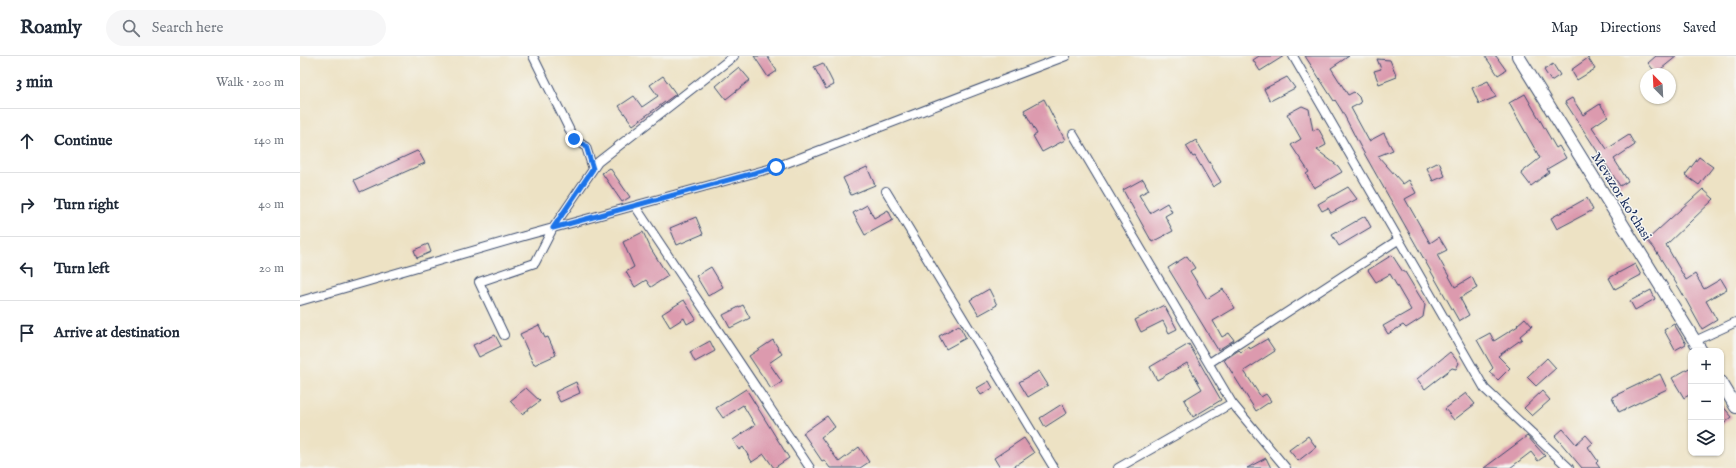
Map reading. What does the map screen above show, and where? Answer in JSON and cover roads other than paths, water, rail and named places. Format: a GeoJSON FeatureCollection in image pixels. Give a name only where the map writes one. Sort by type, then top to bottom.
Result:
{"type":"FeatureCollection","features":[{"type":"Feature","properties":{"kind":"street"},"geometry":{"type":"LineString","coordinates":[[533,56],[574,139],[586,146],[593,169]]}},
{"type":"Feature","properties":{"kind":"street"},"geometry":{"type":"LineString","coordinates":[[504,335],[479,282],[535,263],[553,228],[598,162],[734,56]]}},
{"type":"Feature","properties":{"kind":"street"},"geometry":{"type":"LineString","coordinates":[[300,300],[553,228],[776,167],[1066,56]]}},
{"type":"Feature","properties":{"kind":"street"},"geometry":{"type":"LineString","coordinates":[[1293,56],[1485,389],[1569,468]]}},
{"type":"Feature","properties":{"kind":"street","name":"Mevazor ko'chasi"},"geometry":{"type":"LineString","coordinates":[[1518,56],[1698,346]]}},
{"type":"Feature","properties":{"kind":"street"},"geometry":{"type":"LineString","coordinates":[[1073,134],[1232,403],[1286,468]]}},
{"type":"Feature","properties":{"kind":"street"},"geometry":{"type":"LineString","coordinates":[[886,191],[1054,468]]}},
{"type":"Feature","properties":{"kind":"street"},"geometry":{"type":"LineString","coordinates":[[635,206],[810,468]]}},
{"type":"Feature","properties":{"kind":"street"},"geometry":{"type":"LineString","coordinates":[[1208,363],[1398,240]]}},
{"type":"Feature","properties":{"kind":"street"},"geometry":{"type":"LineString","coordinates":[[1698,346],[1736,322]]}},
{"type":"Feature","properties":{"kind":"street"},"geometry":{"type":"LineString","coordinates":[[1722,384],[1736,407]]}},
{"type":"Feature","properties":{"kind":"street"},"geometry":{"type":"LineString","coordinates":[[1118,468],[1232,403]]}}]}
